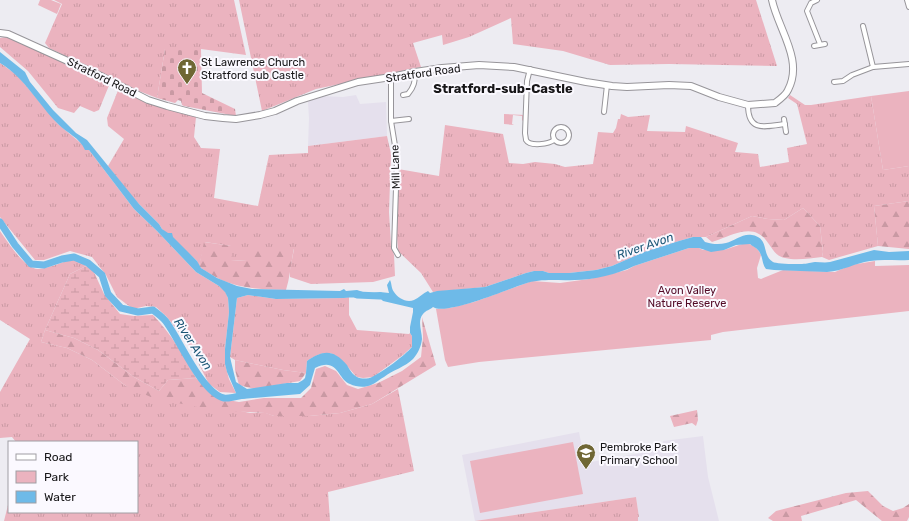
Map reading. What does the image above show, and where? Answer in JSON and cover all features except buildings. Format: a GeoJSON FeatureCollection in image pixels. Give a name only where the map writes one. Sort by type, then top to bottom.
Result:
{"type":"FeatureCollection","features":[{"type":"Feature","properties":{"kind":"street","name":"Stratford Road"},"geometry":{"type":"LineString","coordinates":[[0,33],[6,34],[63,59],[148,100],[197,114],[223,118],[251,118],[275,111],[297,101],[358,82],[391,78],[415,72],[442,68],[479,66],[530,69],[586,82],[627,87],[669,85],[691,86],[748,105],[775,103],[788,91],[792,80],[792,57],[772,0]]}},
{"type":"Feature","properties":{"kind":"street"},"geometry":{"type":"LineString","coordinates":[[817,0],[811,3],[807,11],[820,44]]}},
{"type":"Feature","properties":{"kind":"street"},"geometry":{"type":"LineString","coordinates":[[907,0],[909,8]]}},
{"type":"Feature","properties":{"kind":"street"},"geometry":{"type":"LineString","coordinates":[[863,26],[873,67]]}},
{"type":"Feature","properties":{"kind":"street"},"geometry":{"type":"LineString","coordinates":[[814,46],[825,44]]}},
{"type":"Feature","properties":{"kind":"street"},"geometry":{"type":"LineString","coordinates":[[834,82],[843,81],[852,75],[873,67],[909,64]]}},
{"type":"Feature","properties":{"kind":"street"},"geometry":{"type":"LineString","coordinates":[[530,69],[527,80],[526,139],[534,144],[549,143],[554,140]]}},
{"type":"Feature","properties":{"kind":"street"},"geometry":{"type":"LineString","coordinates":[[403,95],[408,94],[413,88],[415,84],[415,72]]}},
{"type":"Feature","properties":{"kind":"street","name":"Mill Lane"},"geometry":{"type":"LineString","coordinates":[[391,78],[391,121],[397,158],[394,248],[398,255]]}},
{"type":"Feature","properties":{"kind":"street"},"geometry":{"type":"LineString","coordinates":[[604,112],[607,85]]}},
{"type":"Feature","properties":{"kind":"street"},"geometry":{"type":"LineString","coordinates":[[748,105],[750,120],[756,126],[766,127],[785,124]]}},
{"type":"Feature","properties":{"kind":"street"},"geometry":{"type":"LineString","coordinates":[[784,118],[786,132]]}},
{"type":"Feature","properties":{"kind":"street"},"geometry":{"type":"LineString","coordinates":[[391,121],[409,119]]}},
{"type":"Feature","properties":{"kind":"street"},"geometry":{"type":"LineString","coordinates":[[563,127],[569,132],[570,138],[565,143],[559,144],[554,140],[553,135],[556,128],[563,127]]}},
{"type":"Feature","properties":{"kind":"shaded area"},"geometry":{"type":"Polygon","coordinates":[[[356,95],[360,104],[386,102],[387,136],[308,146],[308,102],[321,96],[343,97],[356,95]]]}},
{"type":"Feature","properties":{"kind":"shaded area","name":"Pembroke Park Primary School"},"geometry":{"type":"Polygon","coordinates":[[[579,432],[585,463],[664,449],[663,441],[703,436],[708,477],[719,521],[638,521],[639,517],[636,497],[475,521],[462,455],[579,432]]]}},
{"type":"Feature","properties":{"kind":"green space"},"geometry":{"type":"Polygon","coordinates":[[[40,0],[51,0],[61,4],[57,14],[38,5],[40,0]]]}},
{"type":"Feature","properties":{"kind":"green space"},"geometry":{"type":"Polygon","coordinates":[[[54,0],[234,0],[246,55],[201,49],[165,49],[157,98],[139,91],[49,48],[45,43],[62,4],[54,0]]]}},
{"type":"Feature","properties":{"kind":"green space"},"geometry":{"type":"Polygon","coordinates":[[[239,0],[756,0],[777,66],[669,64],[610,65],[563,51],[513,44],[511,18],[469,37],[443,45],[442,35],[413,43],[421,67],[316,89],[262,111],[239,0]]]}},
{"type":"Feature","properties":{"kind":"green space"},"geometry":{"type":"Polygon","coordinates":[[[6,37],[110,83],[99,110],[94,112],[80,106],[74,113],[58,108],[28,71],[0,47],[0,38],[6,37]]]}},
{"type":"Feature","properties":{"kind":"green space"},"geometry":{"type":"Polygon","coordinates":[[[165,49],[201,49],[202,93],[235,109],[236,116],[184,106],[182,105],[181,101],[178,100],[175,103],[157,98],[165,49]]]}},
{"type":"Feature","properties":{"kind":"green space"},"geometry":{"type":"Polygon","coordinates":[[[0,63],[17,75],[58,124],[89,150],[134,209],[196,272],[225,291],[228,298],[229,312],[225,364],[229,379],[236,393],[220,392],[209,384],[189,345],[166,316],[156,307],[146,306],[133,309],[117,297],[106,275],[92,257],[70,251],[44,260],[35,260],[0,217],[0,63]]]}},
{"type":"Feature","properties":{"kind":"green space"},"geometry":{"type":"Polygon","coordinates":[[[119,88],[160,106],[196,117],[194,137],[201,148],[220,149],[214,198],[258,206],[269,155],[308,153],[308,146],[387,136],[391,154],[389,212],[395,276],[373,282],[311,284],[290,277],[294,249],[247,260],[231,261],[231,246],[205,242],[199,266],[197,261],[162,229],[159,224],[133,198],[108,166],[124,139],[108,126],[107,118],[119,88]]]}},
{"type":"Feature","properties":{"kind":"green space"},"geometry":{"type":"Polygon","coordinates":[[[909,91],[909,166],[883,170],[871,96],[909,91]]]}},
{"type":"Feature","properties":{"kind":"green space"},"geometry":{"type":"Polygon","coordinates":[[[790,95],[805,105],[871,96],[883,170],[909,166],[909,201],[874,206],[878,246],[829,260],[822,257],[823,252],[820,226],[803,208],[784,220],[752,216],[706,237],[693,237],[679,241],[644,252],[612,266],[596,270],[569,273],[534,271],[485,287],[433,292],[421,273],[398,251],[398,169],[439,176],[445,125],[503,134],[509,163],[523,164],[535,162],[555,164],[565,167],[593,164],[598,132],[613,133],[621,114],[628,117],[650,115],[647,131],[685,132],[686,126],[738,143],[735,152],[758,154],[760,167],[789,162],[787,148],[807,144],[797,104],[788,98],[790,95]]]}},
{"type":"Feature","properties":{"kind":"green space"},"geometry":{"type":"Polygon","coordinates":[[[504,114],[525,115],[524,122],[522,120],[522,116],[513,115],[512,124],[514,125],[504,124],[504,114]]]}},
{"type":"Feature","properties":{"kind":"green space"},"geometry":{"type":"Polygon","coordinates":[[[909,201],[909,249],[878,246],[874,206],[909,201]]]}},
{"type":"Feature","properties":{"kind":"green space"},"geometry":{"type":"Polygon","coordinates":[[[803,208],[820,226],[823,252],[822,257],[790,259],[779,256],[763,237],[758,233],[750,231],[737,233],[712,242],[706,237],[752,216],[784,220],[803,208]]]}},
{"type":"Feature","properties":{"kind":"green space"},"geometry":{"type":"Polygon","coordinates":[[[0,231],[17,254],[28,265],[34,268],[44,268],[75,259],[86,266],[70,274],[41,342],[67,348],[92,360],[126,386],[250,413],[266,413],[274,416],[309,416],[340,413],[372,404],[398,389],[414,471],[328,492],[330,521],[4,521],[8,505],[8,513],[138,513],[138,441],[15,441],[12,437],[0,438],[0,392],[30,339],[0,320],[0,231]]]}},
{"type":"Feature","properties":{"kind":"green space"},"geometry":{"type":"Polygon","coordinates":[[[204,242],[232,246],[231,261],[247,260],[249,251],[294,248],[286,290],[257,289],[239,286],[221,280],[212,275],[199,266],[204,242]]]}},
{"type":"Feature","properties":{"kind":"green space","name":"Avon Valley Nature Reserve"},"geometry":{"type":"Polygon","coordinates":[[[745,243],[750,244],[758,250],[761,255],[757,268],[758,278],[761,279],[783,270],[835,272],[851,265],[875,261],[875,266],[909,265],[909,311],[723,332],[711,335],[711,340],[479,362],[448,367],[445,360],[436,309],[450,308],[474,302],[532,281],[560,283],[589,279],[627,270],[634,266],[689,248],[724,250],[745,243]]]}},
{"type":"Feature","properties":{"kind":"green space"},"geometry":{"type":"Polygon","coordinates":[[[86,266],[93,270],[104,294],[120,314],[134,316],[153,315],[177,345],[196,378],[168,380],[159,391],[134,377],[98,350],[74,338],[45,330],[70,274],[86,266]]]}},
{"type":"Feature","properties":{"kind":"green space"},"geometry":{"type":"Polygon","coordinates":[[[248,295],[276,299],[349,297],[349,315],[357,330],[410,333],[412,336],[412,347],[373,377],[363,378],[357,377],[340,359],[330,353],[323,353],[307,361],[306,373],[235,360],[230,357],[237,298],[248,295]]]}},
{"type":"Feature","properties":{"kind":"green space"},"geometry":{"type":"Polygon","coordinates":[[[422,317],[436,365],[372,404],[340,413],[309,416],[274,416],[265,413],[212,410],[153,398],[126,386],[92,360],[67,348],[41,342],[45,330],[74,338],[98,350],[134,377],[159,391],[168,380],[196,378],[217,398],[239,402],[264,398],[301,398],[311,388],[316,369],[325,366],[336,371],[347,385],[358,389],[378,383],[402,371],[421,357],[423,337],[422,317]]]}},
{"type":"Feature","properties":{"kind":"green space"},"geometry":{"type":"Polygon","coordinates":[[[235,360],[306,373],[300,381],[254,389],[239,385],[235,370],[235,360]]]}},
{"type":"Feature","properties":{"kind":"green space"},"geometry":{"type":"Polygon","coordinates":[[[697,410],[698,420],[696,426],[692,423],[674,427],[670,416],[697,410]]]}},
{"type":"Feature","properties":{"kind":"green space"},"geometry":{"type":"Polygon","coordinates":[[[573,442],[583,494],[480,513],[470,461],[573,442]]]}},
{"type":"Feature","properties":{"kind":"green space"},"geometry":{"type":"Polygon","coordinates":[[[868,491],[883,506],[893,511],[903,508],[909,504],[909,517],[907,521],[882,521],[856,500],[801,516],[802,521],[773,521],[768,518],[776,511],[846,493],[868,491]]]}},
{"type":"Feature","properties":{"kind":"green space"},"geometry":{"type":"Polygon","coordinates":[[[636,497],[639,517],[638,521],[475,521],[636,497]]]}},
{"type":"Feature","properties":{"kind":"water"},"geometry":{"type":"Polygon","coordinates":[[[0,52],[25,72],[30,82],[53,110],[76,133],[87,140],[139,204],[162,229],[168,233],[172,233],[173,237],[197,261],[201,268],[217,278],[237,286],[252,289],[340,291],[344,289],[346,291],[357,290],[366,293],[366,296],[344,298],[276,299],[248,295],[237,298],[230,357],[236,382],[247,389],[287,383],[298,383],[305,378],[307,361],[323,353],[337,356],[347,365],[354,375],[362,378],[372,377],[394,363],[412,347],[410,327],[413,308],[383,301],[378,296],[372,297],[373,293],[389,293],[387,285],[390,280],[393,290],[398,296],[402,299],[411,301],[428,291],[430,293],[437,291],[485,287],[534,271],[569,273],[596,270],[612,266],[644,252],[693,237],[701,237],[705,242],[718,244],[726,243],[742,236],[752,235],[761,240],[769,259],[775,263],[784,264],[828,262],[874,250],[889,252],[909,251],[909,260],[870,261],[827,272],[774,270],[766,269],[759,251],[750,244],[736,245],[724,250],[711,252],[699,248],[689,248],[634,266],[621,272],[605,276],[582,280],[549,280],[531,282],[463,305],[440,309],[433,307],[425,312],[421,317],[420,323],[422,342],[413,359],[369,386],[360,387],[350,384],[346,382],[333,367],[323,365],[315,368],[310,385],[300,394],[242,399],[236,393],[225,364],[229,312],[228,298],[225,292],[219,286],[196,272],[134,209],[89,150],[85,150],[77,139],[58,124],[17,76],[0,63],[0,52]]]}},
{"type":"Feature","properties":{"kind":"waterway","name":"River Avon"},"geometry":{"type":"LineString","coordinates":[[0,222],[15,245],[31,264],[44,265],[74,257],[88,263],[102,275],[108,294],[121,308],[138,312],[153,310],[164,319],[200,377],[216,394],[224,398],[248,394]]}},
{"type":"Feature","properties":{"kind":"waterway","name":"River Avon"},"geometry":{"type":"LineString","coordinates":[[357,295],[380,296]]}},
{"type":"Feature","properties":{"kind":"place","name":"St Lawrence Church Stratford sub Castle"},"geometry":{"type":"Point","coordinates":[187,85]}},
{"type":"Feature","properties":{"kind":"place","name":"Pembroke Park Primary School"},"geometry":{"type":"Point","coordinates":[586,470]}},
{"type":"Feature","properties":{"kind":"district","name":"Stratford-sub-Castle"},"geometry":{"type":"Point","coordinates":[503,88]}}]}
